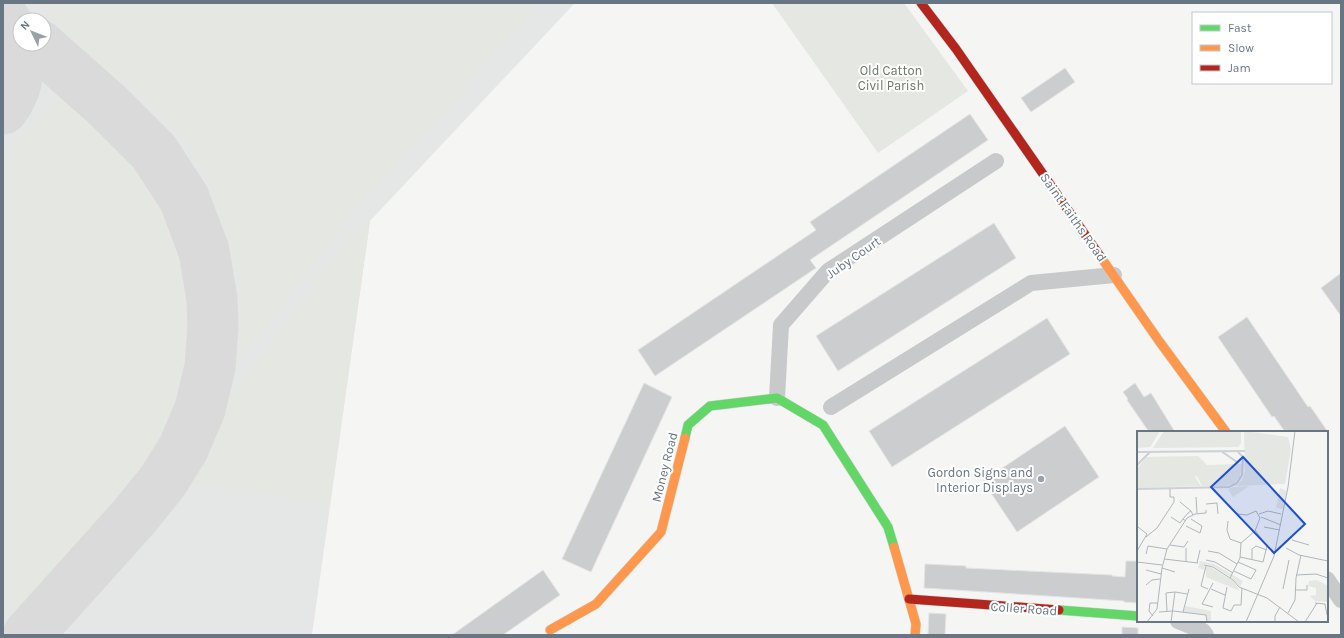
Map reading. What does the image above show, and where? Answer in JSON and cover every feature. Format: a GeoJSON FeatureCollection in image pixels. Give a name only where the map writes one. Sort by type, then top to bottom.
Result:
{"type":"FeatureCollection","features":[{"type":"Feature","properties":{"kind":"street","name":"Saint Faiths Road"},"geometry":{"type":"LineString","coordinates":[[921,3],[956,49],[1160,341],[1225,431]]}},
{"type":"Feature","properties":{"kind":"street","name":"Juby Court"},"geometry":{"type":"LineString","coordinates":[[777,398],[781,325],[828,271],[996,161]]}},
{"type":"Feature","properties":{"kind":"street"},"geometry":{"type":"LineString","coordinates":[[831,407],[1031,283],[1114,275]]}},
{"type":"Feature","properties":{"kind":"street"},"geometry":{"type":"LineString","coordinates":[[777,398],[823,425],[888,526],[910,599],[916,624],[915,635]]}},
{"type":"Feature","properties":{"kind":"street","name":"Money Road"},"geometry":{"type":"LineString","coordinates":[[550,630],[596,604],[661,532],[688,425],[710,406],[777,398]]}},
{"type":"Feature","properties":{"kind":"street"},"geometry":{"type":"LineString","coordinates":[[1328,580],[1341,600]]}},
{"type":"Feature","properties":{"kind":"street","name":"Coller Road"},"geometry":{"type":"LineString","coordinates":[[910,599],[1137,616]]}},
{"type":"Feature","properties":{"kind":"street"},"geometry":{"type":"LineString","coordinates":[[1180,622],[1203,631],[1206,635]]}},
{"type":"Feature","properties":{"kind":"shaded area"},"geometry":{"type":"Polygon","coordinates":[[[3,3],[575,3],[370,221],[312,635],[3,635],[3,3]]]}},
{"type":"Feature","properties":{"kind":"green space"},"geometry":{"type":"Polygon","coordinates":[[[37,3],[539,3],[452,103],[359,204],[234,368],[240,335],[241,293],[232,247],[217,212],[204,172],[189,147],[168,120],[93,59],[52,18],[52,12],[46,12],[37,3]]]}},
{"type":"Feature","properties":{"kind":"green space","name":"Old Catton Civil Parish"},"geometry":{"type":"Polygon","coordinates":[[[772,3],[904,3],[968,91],[878,153],[772,3]]]}},
{"type":"Feature","properties":{"kind":"green space"},"geometry":{"type":"Polygon","coordinates":[[[64,90],[91,111],[127,144],[160,182],[186,240],[197,284],[189,371],[175,413],[155,450],[128,487],[3,626],[3,157],[64,90]]]}},
{"type":"Feature","properties":{"kind":"green space"},"geometry":{"type":"Polygon","coordinates":[[[370,221],[330,504],[190,482],[228,402],[354,231],[370,221]]]}},
{"type":"Feature","properties":{"kind":"building"},"geometry":{"type":"Polygon","coordinates":[[[1065,68],[1075,82],[1031,112],[1021,98],[1065,68]]]}},
{"type":"Feature","properties":{"kind":"building"},"geometry":{"type":"Polygon","coordinates":[[[970,114],[988,140],[810,260],[816,268],[655,376],[638,350],[816,230],[810,222],[970,114]]]}},
{"type":"Feature","properties":{"kind":"building"},"geometry":{"type":"Polygon","coordinates":[[[994,223],[1016,258],[838,371],[816,336],[994,223]]]}},
{"type":"Feature","properties":{"kind":"building"},"geometry":{"type":"Polygon","coordinates":[[[1341,273],[1341,316],[1321,288],[1341,273]]]}},
{"type":"Feature","properties":{"kind":"building"},"geometry":{"type":"Polygon","coordinates":[[[1247,317],[1308,407],[1310,406],[1327,431],[1284,431],[1274,416],[1272,417],[1218,337],[1247,317]]]}},
{"type":"Feature","properties":{"kind":"building"},"geometry":{"type":"Polygon","coordinates":[[[1047,318],[1070,354],[892,467],[869,431],[1047,318]]]}},
{"type":"Feature","properties":{"kind":"building"},"geometry":{"type":"Polygon","coordinates":[[[644,383],[672,397],[591,572],[562,559],[644,383]]]}},
{"type":"Feature","properties":{"kind":"building"},"geometry":{"type":"Polygon","coordinates":[[[1135,383],[1144,397],[1151,393],[1174,431],[1148,431],[1123,392],[1135,383]]]}},
{"type":"Feature","properties":{"kind":"building","name":"Gordon Signs and Interior Displays"},"geometry":{"type":"Polygon","coordinates":[[[1065,426],[1099,477],[1017,532],[983,481],[1065,426]]]}},
{"type":"Feature","properties":{"kind":"building"},"geometry":{"type":"Polygon","coordinates":[[[1126,561],[1137,561],[1137,603],[924,588],[925,564],[966,566],[966,568],[1112,575],[1125,577],[1126,561]]]}},
{"type":"Feature","properties":{"kind":"building"},"geometry":{"type":"Polygon","coordinates":[[[543,570],[560,595],[503,635],[452,635],[543,570]]]}},
{"type":"Feature","properties":{"kind":"building"},"geometry":{"type":"Polygon","coordinates":[[[929,613],[946,614],[945,635],[928,635],[929,613]]]}},
{"type":"Feature","properties":{"kind":"building"},"geometry":{"type":"Polygon","coordinates":[[[1122,627],[1138,628],[1138,635],[1122,635],[1122,627]]]}},
{"type":"Feature","properties":{"kind":"taxiway"},"geometry":{"type":"LineString","coordinates":[[3,17],[10,28],[14,39],[18,63],[18,75],[15,87],[3,109]]}},
{"type":"Feature","properties":{"kind":"taxiway"},"geometry":{"type":"LineString","coordinates":[[28,635],[134,517],[163,481],[183,449],[200,409],[210,367],[213,327],[212,299],[204,251],[184,198],[154,152],[108,106],[47,52]]}},
{"type":"Feature","properties":{"kind":"traffic: fast"},"geometry":{"type":"LineString","coordinates":[[685,438],[688,425],[710,406],[777,398],[823,425],[888,527],[894,547]]}},
{"type":"Feature","properties":{"kind":"traffic: fast"},"geometry":{"type":"LineString","coordinates":[[1059,610],[1137,616]]}},
{"type":"Feature","properties":{"kind":"traffic: slow"},"geometry":{"type":"LineString","coordinates":[[1100,256],[1159,341],[1225,431]]}},
{"type":"Feature","properties":{"kind":"traffic: slow"},"geometry":{"type":"LineString","coordinates":[[550,630],[596,604],[661,532],[685,438]]}},
{"type":"Feature","properties":{"kind":"traffic: slow"},"geometry":{"type":"LineString","coordinates":[[894,547],[916,624],[915,635]]}},
{"type":"Feature","properties":{"kind":"traffic: jam"},"geometry":{"type":"LineString","coordinates":[[921,3],[956,49],[1100,256]]}},
{"type":"Feature","properties":{"kind":"traffic: jam"},"geometry":{"type":"LineString","coordinates":[[909,599],[1059,610]]}},
{"type":"Feature","properties":{"kind":"place","name":"Gordon Signs and Interior Displays"},"geometry":{"type":"Point","coordinates":[1041,479]}}]}
